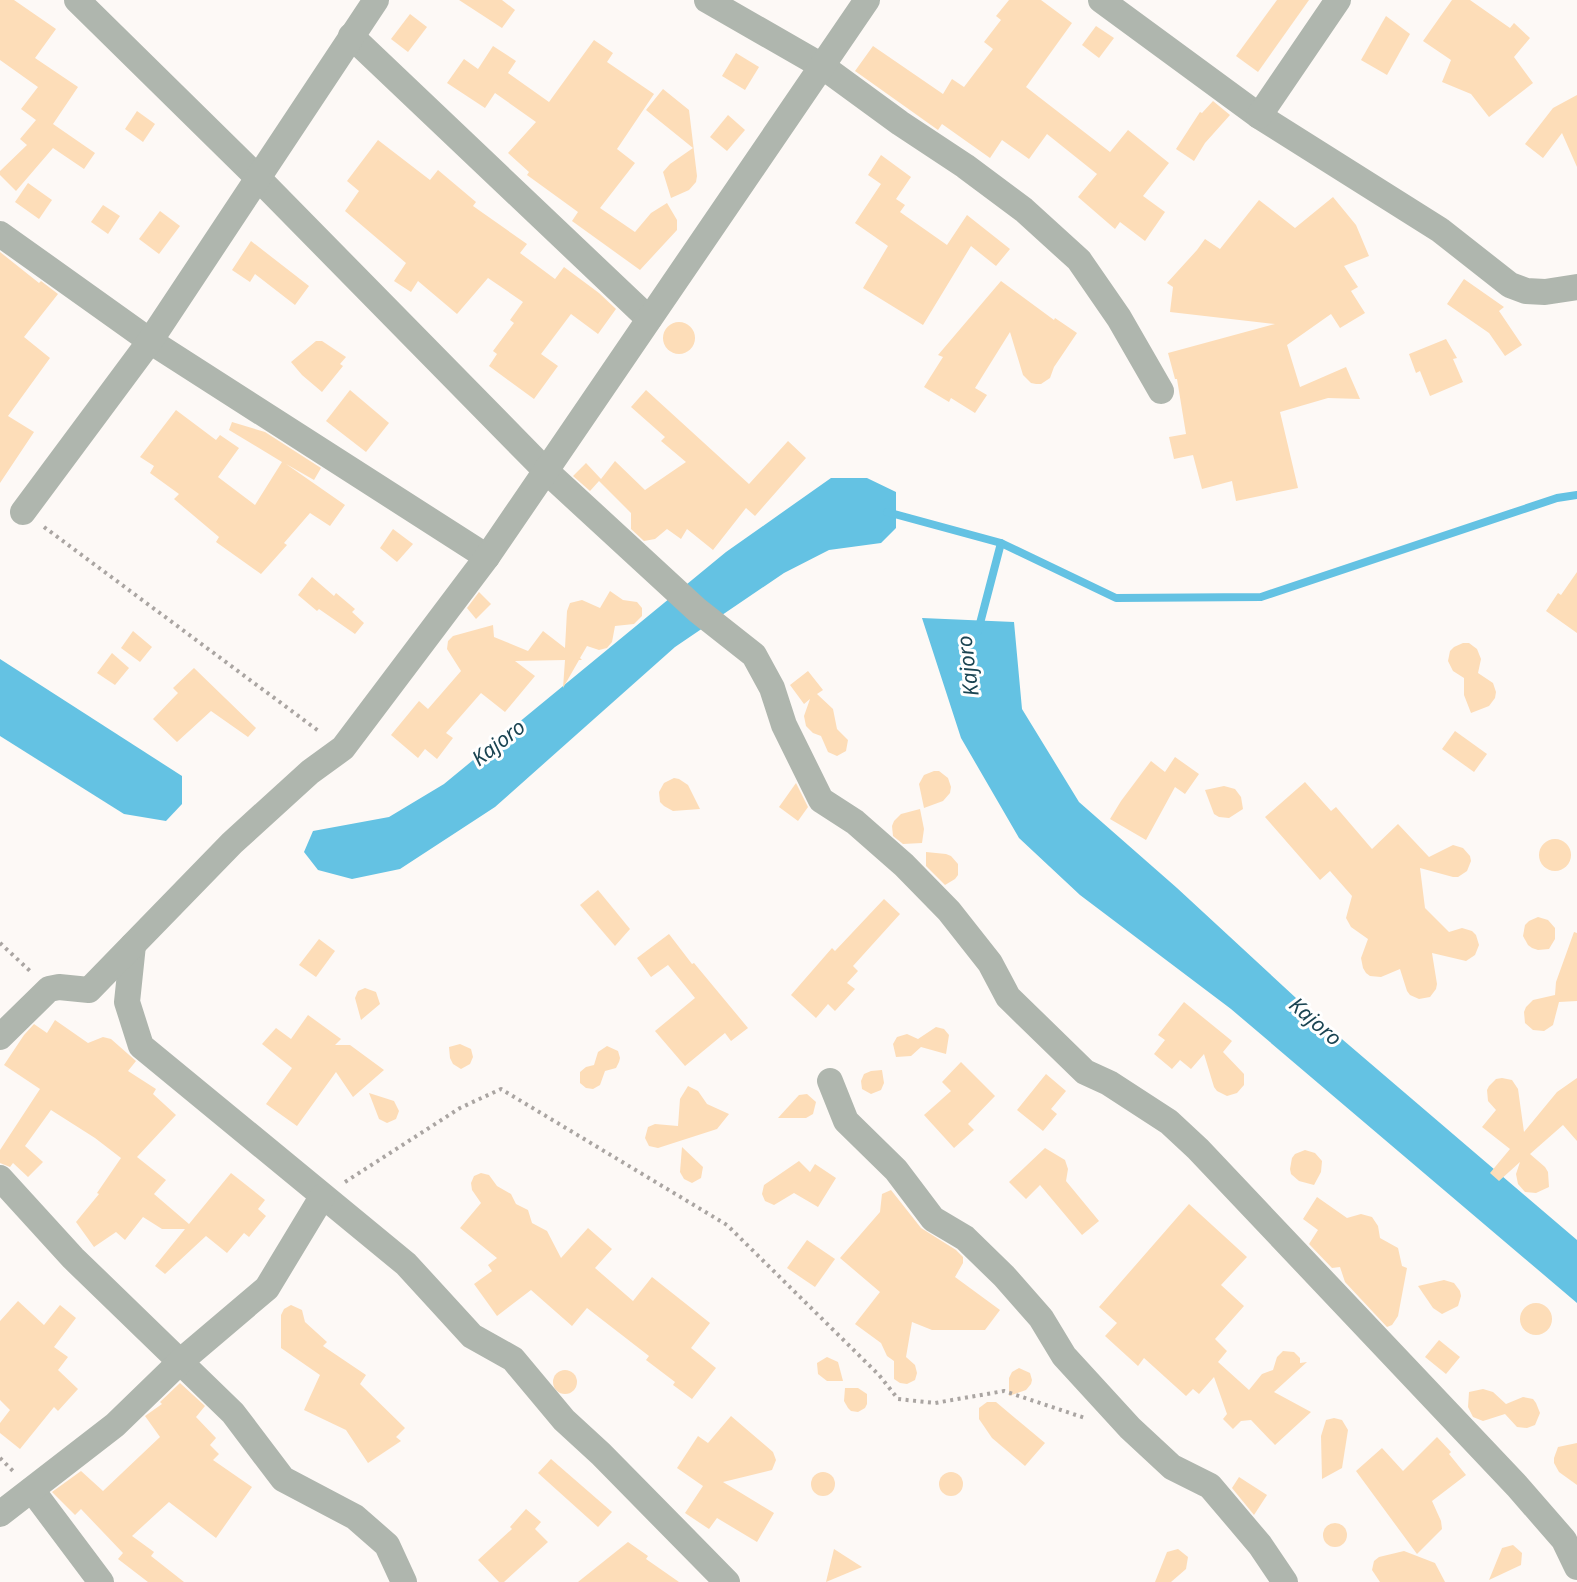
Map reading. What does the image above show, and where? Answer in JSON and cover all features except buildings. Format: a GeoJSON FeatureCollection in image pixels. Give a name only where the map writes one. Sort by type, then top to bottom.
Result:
{"type":"FeatureCollection","features":[{"type":"Feature","properties":{"kind":"street"},"geometry":{"type":"LineString","coordinates":[[77,0],[258,178],[545,470],[697,610],[754,655],[772,688],[784,724],[821,800],[855,822],[904,865],[949,911],[990,963],[1008,997],[1085,1072],[1109,1083],[1169,1122],[1198,1149],[1517,1486],[1564,1540],[1577,1567]]}},
{"type":"Feature","properties":{"kind":"street"},"geometry":{"type":"LineString","coordinates":[[23,512],[150,341],[376,0]]}},
{"type":"Feature","properties":{"kind":"street"},"geometry":{"type":"LineString","coordinates":[[707,0],[822,66],[1024,210],[1079,260],[1119,318],[1161,391]]}},
{"type":"Feature","properties":{"kind":"street"},"geometry":{"type":"LineString","coordinates":[[0,1037],[49,989],[59,987],[89,990],[232,843],[310,772],[343,748],[487,557],[867,0]]}},
{"type":"Feature","properties":{"kind":"street"},"geometry":{"type":"LineString","coordinates":[[1101,0],[1259,116],[1440,230],[1510,285],[1526,291],[1545,292],[1577,287]]}},
{"type":"Feature","properties":{"kind":"street"},"geometry":{"type":"LineString","coordinates":[[1259,116],[1338,0]]}},
{"type":"Feature","properties":{"kind":"street"},"geometry":{"type":"LineString","coordinates":[[351,36],[649,319]]}},
{"type":"Feature","properties":{"kind":"street"},"geometry":{"type":"LineString","coordinates":[[0,234],[150,341],[487,557]]}},
{"type":"Feature","properties":{"kind":"street"},"geometry":{"type":"LineString","coordinates":[[133,945],[127,1002],[141,1046],[406,1264],[472,1336],[513,1359],[564,1420],[601,1454],[728,1582]]}},
{"type":"Feature","properties":{"kind":"street"},"geometry":{"type":"LineString","coordinates":[[830,1081],[846,1121],[896,1170],[933,1219],[965,1238],[1004,1276],[1041,1318],[1064,1356],[1130,1428],[1172,1467],[1210,1486],[1260,1545],[1285,1582]]}},
{"type":"Feature","properties":{"kind":"street"},"geometry":{"type":"LineString","coordinates":[[0,1178],[73,1258],[233,1413],[283,1479],[355,1517],[387,1545],[404,1582]]}},
{"type":"Feature","properties":{"kind":"street"},"geometry":{"type":"LineString","coordinates":[[0,1514],[115,1425],[181,1362],[267,1288],[322,1197]]}},
{"type":"Feature","properties":{"kind":"street"},"geometry":{"type":"LineString","coordinates":[[32,1490],[101,1582]]}},
{"type":"Feature","properties":{"kind":"path"},"geometry":{"type":"LineString","coordinates":[[23,512],[343,748]]}},
{"type":"Feature","properties":{"kind":"path"},"geometry":{"type":"LineString","coordinates":[[0,944],[49,989]]}},
{"type":"Feature","properties":{"kind":"path"},"geometry":{"type":"LineString","coordinates":[[322,1197],[460,1108],[501,1089],[726,1225],[879,1376],[898,1399],[935,1403],[1004,1391],[1089,1418]]}},
{"type":"Feature","properties":{"kind":"water"},"geometry":{"type":"Polygon","coordinates":[[[831,478],[867,478],[896,492],[896,528],[881,543],[829,550],[784,573],[675,647],[495,807],[400,869],[352,879],[318,870],[304,852],[313,831],[389,817],[444,784],[726,552],[831,478]]]}},
{"type":"Feature","properties":{"kind":"water"},"geometry":{"type":"Polygon","coordinates":[[[922,618],[1014,622],[1022,709],[1079,802],[1177,888],[1322,1022],[1577,1240],[1577,1303],[1231,1009],[1080,895],[1019,838],[961,738],[922,618]]]}},
{"type":"Feature","properties":{"kind":"water"},"geometry":{"type":"Polygon","coordinates":[[[0,659],[182,776],[182,804],[166,821],[124,814],[0,736],[0,659]]]}},
{"type":"Feature","properties":{"kind":"waterway"},"geometry":{"type":"LineString","coordinates":[[887,512],[1001,543],[1116,598],[1261,597],[1557,498],[1577,495]]}},
{"type":"Feature","properties":{"kind":"waterway","name":"Kajoro"},"geometry":{"type":"LineString","coordinates":[[978,631],[1001,543]]}}]}
